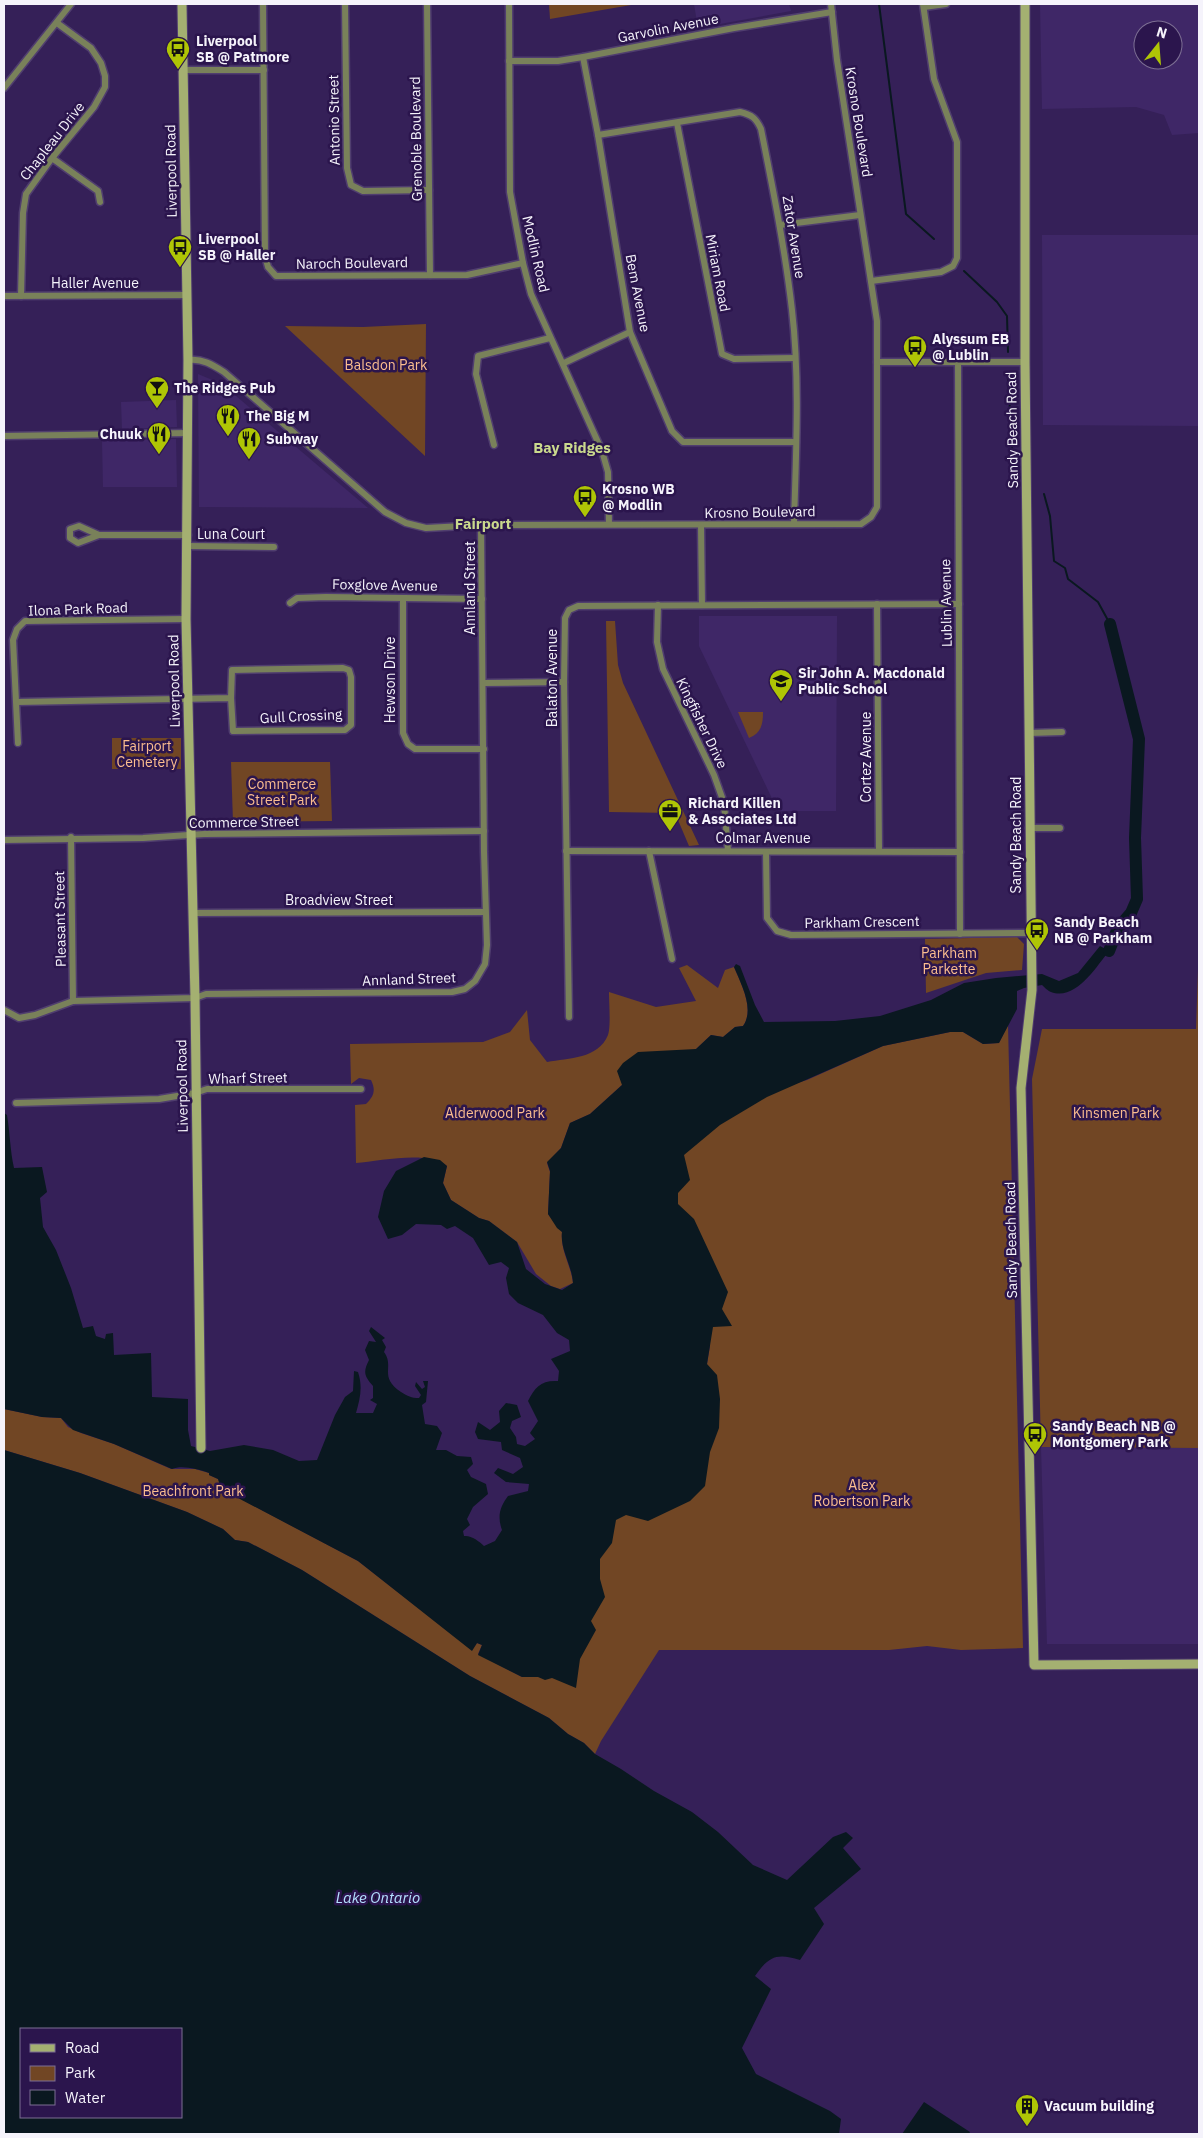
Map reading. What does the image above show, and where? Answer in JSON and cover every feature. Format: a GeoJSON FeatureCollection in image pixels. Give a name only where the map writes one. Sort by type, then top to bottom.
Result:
{"type":"FeatureCollection","features":[{"type":"Feature","properties":{"kind":"street"},"geometry":{"type":"LineString","coordinates":[[4,88],[71,4]]}},
{"type":"Feature","properties":{"kind":"street","name":"Liverpool Road"},"geometry":{"type":"LineString","coordinates":[[182,4],[188,360],[186,619],[195,998],[201,1448]]}},
{"type":"Feature","properties":{"kind":"street","name":"Naroch Boulevard"},"geometry":{"type":"LineString","coordinates":[[264,4],[265,256],[268,267],[276,276],[467,275],[523,263]]}},
{"type":"Feature","properties":{"kind":"street","name":"Antonio Street"},"geometry":{"type":"LineString","coordinates":[[346,4],[347,168],[351,186],[364,191],[429,190]]}},
{"type":"Feature","properties":{"kind":"street","name":"Grenoble Boulevard"},"geometry":{"type":"LineString","coordinates":[[427,4],[430,275]]}},
{"type":"Feature","properties":{"kind":"street","name":"Modlin Road"},"geometry":{"type":"LineString","coordinates":[[509,4],[510,192],[523,263],[531,294],[550,338],[564,364],[604,458],[608,472],[609,524]]}},
{"type":"Feature","properties":{"kind":"street","name":"Krosno Boulevard"},"geometry":{"type":"LineString","coordinates":[[188,360],[196,359],[212,364],[224,372],[385,512],[406,524],[426,528],[482,525],[861,524],[871,517],[876,507],[877,321],[837,60],[831,4]]}},
{"type":"Feature","properties":{"kind":"street"},"geometry":{"type":"LineString","coordinates":[[871,281],[941,272],[953,266],[957,258],[957,142],[934,79],[924,5],[946,4]]}},
{"type":"Feature","properties":{"kind":"street","name":"Sandy Beach Road"},"geometry":{"type":"LineString","coordinates":[[1025,4],[1025,362],[1032,990],[1021,1088],[1034,1665],[1199,1664]]}},
{"type":"Feature","properties":{"kind":"street","name":"Garvolin Avenue"},"geometry":{"type":"LineString","coordinates":[[509,61],[558,60],[583,57],[734,28],[832,12]]}},
{"type":"Feature","properties":{"kind":"street","name":"Chapleau Drive"},"geometry":{"type":"LineString","coordinates":[[21,296],[23,213],[26,194],[52,158],[94,107],[105,87],[105,76],[101,62],[91,48],[57,23]]}},
{"type":"Feature","properties":{"kind":"street","name":"Bem Avenue"},"geometry":{"type":"LineString","coordinates":[[583,57],[598,135],[630,332],[672,431],[683,442],[796,442]]}},
{"type":"Feature","properties":{"kind":"street"},"geometry":{"type":"LineString","coordinates":[[182,70],[264,70]]}},
{"type":"Feature","properties":{"kind":"street","name":"Zator Avenue"},"geometry":{"type":"LineString","coordinates":[[598,135],[740,112],[752,115],[761,130],[780,225],[792,311],[795,358],[796,442],[794,523]]}},
{"type":"Feature","properties":{"kind":"street","name":"Miriam Road"},"geometry":{"type":"LineString","coordinates":[[677,123],[722,354],[734,359],[795,358]]}},
{"type":"Feature","properties":{"kind":"street"},"geometry":{"type":"LineString","coordinates":[[52,158],[98,191],[100,202]]}},
{"type":"Feature","properties":{"kind":"street"},"geometry":{"type":"LineString","coordinates":[[780,225],[860,215]]}},
{"type":"Feature","properties":{"kind":"street","name":"Haller Avenue"},"geometry":{"type":"LineString","coordinates":[[4,296],[187,295]]}},
{"type":"Feature","properties":{"kind":"street"},"geometry":{"type":"LineString","coordinates":[[564,364],[630,332]]}},
{"type":"Feature","properties":{"kind":"street"},"geometry":{"type":"LineString","coordinates":[[494,445],[476,374],[478,356],[550,338]]}},
{"type":"Feature","properties":{"kind":"street"},"geometry":{"type":"LineString","coordinates":[[877,362],[1025,362]]}},
{"type":"Feature","properties":{"kind":"street","name":"Lublin Avenue"},"geometry":{"type":"LineString","coordinates":[[958,362],[960,934]]}},
{"type":"Feature","properties":{"kind":"street"},"geometry":{"type":"LineString","coordinates":[[4,436],[188,433]]}},
{"type":"Feature","properties":{"kind":"street","name":"Annland Street"},"geometry":{"type":"LineString","coordinates":[[5,1012],[18,1018],[35,1015],[73,1001],[195,998],[206,994],[452,992],[465,989],[475,981],[485,964],[487,945],[484,831],[482,525]]}},
{"type":"Feature","properties":{"kind":"street"},"geometry":{"type":"LineString","coordinates":[[701,525],[702,605]]}},
{"type":"Feature","properties":{"kind":"street"},"geometry":{"type":"LineString","coordinates":[[99,535],[188,535]]}},
{"type":"Feature","properties":{"kind":"street","name":"Luna Court"},"geometry":{"type":"LineString","coordinates":[[188,546],[274,547]]}},
{"type":"Feature","properties":{"kind":"street","name":"Foxglove Avenue"},"geometry":{"type":"LineString","coordinates":[[290,603],[297,598],[482,599]]}},
{"type":"Feature","properties":{"kind":"street","name":"Hewson Drive"},"geometry":{"type":"LineString","coordinates":[[403,598],[403,733],[408,744],[415,749],[484,749]]}},
{"type":"Feature","properties":{"kind":"street","name":"Cortez Avenue"},"geometry":{"type":"LineString","coordinates":[[877,604],[879,851]]}},
{"type":"Feature","properties":{"kind":"street","name":"Balaton Avenue"},"geometry":{"type":"LineString","coordinates":[[569,1017],[564,682],[565,618],[569,610],[578,606],[959,604]]}},
{"type":"Feature","properties":{"kind":"street","name":"Kingfisher Drive"},"geometry":{"type":"LineString","coordinates":[[658,605],[658,642],[663,669],[714,775],[724,803],[728,851]]}},
{"type":"Feature","properties":{"kind":"street","name":"Ilona Park Road"},"geometry":{"type":"LineString","coordinates":[[18,743],[13,640],[17,629],[25,621],[186,619]]}},
{"type":"Feature","properties":{"kind":"street","name":"Gull Crossing"},"geometry":{"type":"LineString","coordinates":[[343,668],[349,670],[352,677],[351,725],[344,730],[233,731],[232,698],[232,670],[343,668]]}},
{"type":"Feature","properties":{"kind":"street"},"geometry":{"type":"LineString","coordinates":[[483,683],[564,682]]}},
{"type":"Feature","properties":{"kind":"street"},"geometry":{"type":"LineString","coordinates":[[17,702],[232,698]]}},
{"type":"Feature","properties":{"kind":"street"},"geometry":{"type":"LineString","coordinates":[[1029,733],[1062,732]]}},
{"type":"Feature","properties":{"kind":"street"},"geometry":{"type":"LineString","coordinates":[[1029,828],[1060,828]]}},
{"type":"Feature","properties":{"kind":"street","name":"Commerce Street"},"geometry":{"type":"LineString","coordinates":[[4,840],[71,837],[143,838],[192,834],[484,831]]}},
{"type":"Feature","properties":{"kind":"street","name":"Pleasant Street"},"geometry":{"type":"LineString","coordinates":[[71,837],[73,1001]]}},
{"type":"Feature","properties":{"kind":"street","name":"Colmar Avenue"},"geometry":{"type":"LineString","coordinates":[[566,851],[960,852]]}},
{"type":"Feature","properties":{"kind":"street"},"geometry":{"type":"LineString","coordinates":[[648,851],[672,958]]}},
{"type":"Feature","properties":{"kind":"street","name":"Parkham Crescent"},"geometry":{"type":"LineString","coordinates":[[766,852],[767,918],[777,931],[791,935],[1030,933]]}},
{"type":"Feature","properties":{"kind":"street","name":"Broadview Street"},"geometry":{"type":"LineString","coordinates":[[193,913],[485,912]]}},
{"type":"Feature","properties":{"kind":"street","name":"Wharf Street"},"geometry":{"type":"LineString","coordinates":[[16,1103],[159,1099],[196,1093],[207,1089],[361,1089]]}},
{"type":"Feature","properties":{"kind":"shaded area"},"geometry":{"type":"Polygon","coordinates":[[[694,4],[789,4],[791,11],[698,28],[694,4]]]}},
{"type":"Feature","properties":{"kind":"shaded area"},"geometry":{"type":"Polygon","coordinates":[[[1040,4],[1199,4],[1199,133],[1172,135],[1164,115],[1136,107],[1042,109],[1040,4]]]}},
{"type":"Feature","properties":{"kind":"shaded area"},"geometry":{"type":"Polygon","coordinates":[[[1042,235],[1199,235],[1199,426],[1043,425],[1042,235]]]}},
{"type":"Feature","properties":{"kind":"shaded area"},"geometry":{"type":"Polygon","coordinates":[[[198,374],[222,384],[368,508],[199,507],[198,374]]]}},
{"type":"Feature","properties":{"kind":"shaded area"},"geometry":{"type":"Polygon","coordinates":[[[176,400],[177,427],[122,429],[121,402],[176,400]]]}},
{"type":"Feature","properties":{"kind":"shaded area"},"geometry":{"type":"Polygon","coordinates":[[[176,439],[177,487],[103,487],[102,440],[176,439]]]}},
{"type":"Feature","properties":{"kind":"shaded area","name":"Sir John A. Macdonald Public School"},"geometry":{"type":"Polygon","coordinates":[[[699,616],[837,616],[836,811],[778,811],[699,646],[699,616]]]}},
{"type":"Feature","properties":{"kind":"shaded area"},"geometry":{"type":"Polygon","coordinates":[[[1041,1447],[1199,1448],[1199,1644],[1047,1644],[1041,1447]]]}},
{"type":"Feature","properties":{"kind":"green space"},"geometry":{"type":"Polygon","coordinates":[[[549,4],[637,4],[550,19],[549,4]]]}},
{"type":"Feature","properties":{"kind":"green space","name":"Balsdon Park"},"geometry":{"type":"Polygon","coordinates":[[[426,324],[425,456],[285,326],[363,327],[426,324]]]}},
{"type":"Feature","properties":{"kind":"green space"},"geometry":{"type":"Polygon","coordinates":[[[606,621],[615,621],[618,665],[623,683],[699,845],[689,846],[675,813],[609,812],[606,621]]]}},
{"type":"Feature","properties":{"kind":"green space"},"geometry":{"type":"Polygon","coordinates":[[[738,712],[763,712],[762,725],[756,734],[749,738],[738,712]]]}},
{"type":"Feature","properties":{"kind":"green space","name":"Fairport Cemetery"},"geometry":{"type":"Polygon","coordinates":[[[112,738],[181,738],[181,769],[112,769],[112,738]]]}},
{"type":"Feature","properties":{"kind":"green space","name":"Commerce Street Park"},"geometry":{"type":"Polygon","coordinates":[[[231,762],[330,762],[332,821],[233,822],[231,762]]]}},
{"type":"Feature","properties":{"kind":"green space","name":"Parkham Parkette"},"geometry":{"type":"Polygon","coordinates":[[[1017,937],[1024,944],[1022,970],[986,973],[926,993],[925,939],[1017,937]]]}},
{"type":"Feature","properties":{"kind":"green space","name":"Kinsmen Park"},"geometry":{"type":"Polygon","coordinates":[[[1199,940],[1199,1448],[1041,1447],[1032,1079],[1042,1029],[1196,1029],[1199,940]]]}},
{"type":"Feature","properties":{"kind":"green space","name":"Alderwood Park"},"geometry":{"type":"Polygon","coordinates":[[[687,965],[718,988],[725,970],[734,967],[746,997],[748,1012],[746,1019],[743,1026],[735,1027],[723,1037],[711,1035],[696,1049],[622,1085],[590,1114],[570,1123],[561,1148],[547,1163],[550,1172],[548,1214],[562,1232],[564,1251],[573,1283],[560,1289],[551,1286],[536,1274],[517,1242],[489,1221],[479,1218],[451,1200],[443,1183],[447,1166],[439,1161],[416,1157],[356,1163],[355,1105],[366,1104],[374,1090],[371,1080],[359,1078],[351,1084],[350,1044],[483,1042],[510,1032],[527,1010],[530,1040],[547,1062],[582,1056],[597,1049],[608,1035],[610,1020],[609,992],[656,1007],[696,1001],[679,968],[687,965]]]}},
{"type":"Feature","properties":{"kind":"green space","name":"Alex Robertson Park"},"geometry":{"type":"Polygon","coordinates":[[[1008,1025],[1023,1648],[961,1650],[927,1646],[889,1650],[659,1650],[601,1741],[595,1754],[584,1743],[568,1734],[549,1718],[470,1676],[302,1570],[248,1542],[235,1540],[223,1529],[187,1512],[80,1473],[4,1450],[4,1409],[42,1417],[61,1418],[68,1427],[114,1444],[171,1469],[195,1469],[209,1473],[209,1475],[218,1479],[222,1489],[358,1561],[472,1650],[477,1643],[482,1645],[478,1654],[522,1677],[552,1677],[598,1530],[707,1364],[710,1346],[686,1237],[664,1165],[757,1095],[807,1080],[883,1046],[950,1032],[963,1032],[983,1044],[999,1043],[1008,1025]]]}},
{"type":"Feature","properties":{"kind":"water"},"geometry":{"type":"Polygon","coordinates":[[[1100,946],[1109,951],[1092,973],[1069,992],[1051,992],[1042,985],[1017,991],[1017,1009],[999,1043],[983,1044],[963,1032],[950,1032],[883,1046],[767,1097],[720,1125],[684,1155],[690,1180],[678,1193],[678,1204],[694,1219],[728,1292],[722,1309],[732,1326],[713,1327],[707,1364],[717,1375],[720,1399],[719,1428],[710,1452],[705,1486],[690,1501],[648,1521],[626,1515],[616,1520],[612,1543],[600,1559],[600,1579],[605,1597],[591,1621],[596,1630],[580,1659],[576,1688],[552,1678],[545,1680],[538,1677],[522,1677],[478,1655],[482,1645],[477,1643],[472,1651],[358,1561],[221,1489],[218,1479],[209,1475],[209,1473],[185,1467],[172,1469],[114,1444],[73,1430],[61,1418],[42,1417],[4,1409],[4,1113],[7,1115],[14,1168],[42,1167],[47,1192],[40,1198],[43,1227],[56,1250],[71,1288],[83,1328],[93,1326],[96,1336],[105,1339],[106,1334],[113,1333],[114,1355],[151,1353],[152,1397],[188,1399],[188,1430],[191,1446],[210,1451],[244,1445],[273,1450],[299,1461],[317,1460],[335,1415],[345,1397],[353,1391],[354,1371],[358,1372],[361,1388],[356,1413],[373,1413],[377,1404],[370,1400],[373,1398],[373,1386],[365,1374],[369,1360],[365,1350],[369,1341],[376,1342],[369,1331],[371,1327],[385,1338],[382,1340],[386,1347],[384,1352],[388,1362],[388,1376],[394,1386],[408,1396],[419,1398],[421,1395],[415,1386],[416,1382],[422,1389],[425,1387],[423,1381],[428,1381],[426,1402],[422,1405],[425,1424],[437,1426],[442,1433],[436,1450],[446,1450],[457,1456],[471,1457],[473,1464],[467,1470],[471,1477],[486,1484],[488,1494],[473,1507],[467,1519],[470,1525],[463,1531],[464,1536],[472,1537],[484,1546],[495,1541],[502,1530],[500,1512],[508,1496],[528,1491],[529,1484],[506,1482],[494,1473],[498,1468],[513,1474],[523,1467],[520,1458],[502,1450],[501,1442],[478,1439],[475,1432],[478,1422],[490,1430],[500,1422],[499,1411],[506,1403],[517,1405],[521,1417],[512,1421],[510,1428],[516,1437],[517,1444],[525,1446],[535,1439],[530,1433],[538,1421],[528,1401],[539,1385],[558,1381],[559,1371],[551,1359],[570,1351],[569,1340],[557,1333],[543,1315],[518,1303],[509,1294],[506,1278],[509,1268],[501,1262],[489,1265],[473,1238],[455,1226],[447,1229],[441,1225],[416,1224],[402,1235],[388,1239],[378,1217],[384,1191],[396,1171],[424,1157],[440,1160],[447,1166],[443,1183],[451,1200],[479,1218],[489,1221],[517,1242],[526,1269],[545,1284],[562,1290],[573,1283],[563,1245],[562,1232],[548,1214],[550,1171],[547,1162],[561,1148],[570,1123],[590,1114],[622,1085],[617,1071],[623,1063],[638,1052],[696,1049],[711,1035],[723,1037],[735,1027],[743,1026],[748,1012],[746,997],[734,967],[736,964],[740,966],[755,1005],[764,1022],[835,1021],[880,1016],[931,1000],[964,983],[1042,974],[1059,981],[1078,973],[1100,946]]]}},
{"type":"Feature","properties":{"kind":"water","name":"Lake Ontario"},"geometry":{"type":"Polygon","coordinates":[[[4,1450],[80,1473],[187,1512],[223,1529],[235,1540],[248,1542],[302,1570],[470,1676],[549,1718],[568,1734],[584,1743],[595,1754],[692,1812],[718,1832],[753,1865],[787,1880],[833,1837],[846,1832],[853,1838],[843,1848],[861,1869],[814,1908],[824,1924],[800,1960],[785,1957],[774,1958],[769,1960],[755,1976],[771,1989],[742,2048],[756,2074],[830,2111],[841,2119],[839,2134],[4,2134],[4,1450]]]}},
{"type":"Feature","properties":{"kind":"water"},"geometry":{"type":"Polygon","coordinates":[[[924,2102],[970,2132],[969,2134],[902,2134],[924,2102]]]}},
{"type":"Feature","properties":{"kind":"waterway"},"geometry":{"type":"LineString","coordinates":[[879,4],[906,214],[934,239]]}},
{"type":"Feature","properties":{"kind":"waterway"},"geometry":{"type":"LineString","coordinates":[[964,271],[997,302],[1007,316],[1008,352]]}},
{"type":"Feature","properties":{"kind":"waterway"},"geometry":{"type":"LineString","coordinates":[[1008,375],[1013,465]]}},
{"type":"Feature","properties":{"kind":"waterway"},"geometry":{"type":"LineString","coordinates":[[1044,494],[1050,516],[1054,561],[1065,568],[1068,579],[1098,602],[1110,624]]}},
{"type":"Feature","properties":{"kind":"waterway"},"geometry":{"type":"LineString","coordinates":[[1109,951],[1118,928],[1131,913],[1137,899],[1135,838],[1139,739],[1110,624]]}},
{"type":"Feature","properties":{"kind":"place","name":"Liverpool SB @ Patmore"},"geometry":{"type":"Point","coordinates":[178,70]}},
{"type":"Feature","properties":{"kind":"place","name":"Liverpool SB @ Haller"},"geometry":{"type":"Point","coordinates":[180,268]}},
{"type":"Feature","properties":{"kind":"place","name":"Alyssum EB @ Lublin"},"geometry":{"type":"Point","coordinates":[915,368]}},
{"type":"Feature","properties":{"kind":"place","name":"The Ridges Pub"},"geometry":{"type":"Point","coordinates":[157,409]}},
{"type":"Feature","properties":{"kind":"place","name":"The Big M"},"geometry":{"type":"Point","coordinates":[228,437]}},
{"type":"Feature","properties":{"kind":"place","name":"Chuuk"},"geometry":{"type":"Point","coordinates":[159,455]}},
{"type":"Feature","properties":{"kind":"place","name":"Subway"},"geometry":{"type":"Point","coordinates":[249,460]}},
{"type":"Feature","properties":{"kind":"place","name":"Krosno WB @ Modlin"},"geometry":{"type":"Point","coordinates":[585,518]}},
{"type":"Feature","properties":{"kind":"place","name":"Sir John A. Macdonald Public School"},"geometry":{"type":"Point","coordinates":[781,702]}},
{"type":"Feature","properties":{"kind":"place","name":"Richard Killen & Associates Ltd"},"geometry":{"type":"Point","coordinates":[670,832]}},
{"type":"Feature","properties":{"kind":"place","name":"Sandy Beach NB @ Parkham"},"geometry":{"type":"Point","coordinates":[1037,951]}},
{"type":"Feature","properties":{"kind":"place","name":"Sandy Beach NB @ Montgomery Park"},"geometry":{"type":"Point","coordinates":[1035,1455]}},
{"type":"Feature","properties":{"kind":"place","name":"Vacuum building"},"geometry":{"type":"Point","coordinates":[1027,2127]}},
{"type":"Feature","properties":{"kind":"district","name":"Bay Ridges"},"geometry":{"type":"Point","coordinates":[572,447]}},
{"type":"Feature","properties":{"kind":"district","name":"Fairport"},"geometry":{"type":"Point","coordinates":[483,523]}},
{"type":"Feature","properties":{"kind":"park label","name":"Beachfront Park"},"geometry":{"type":"Point","coordinates":[193,1491]}}]}
